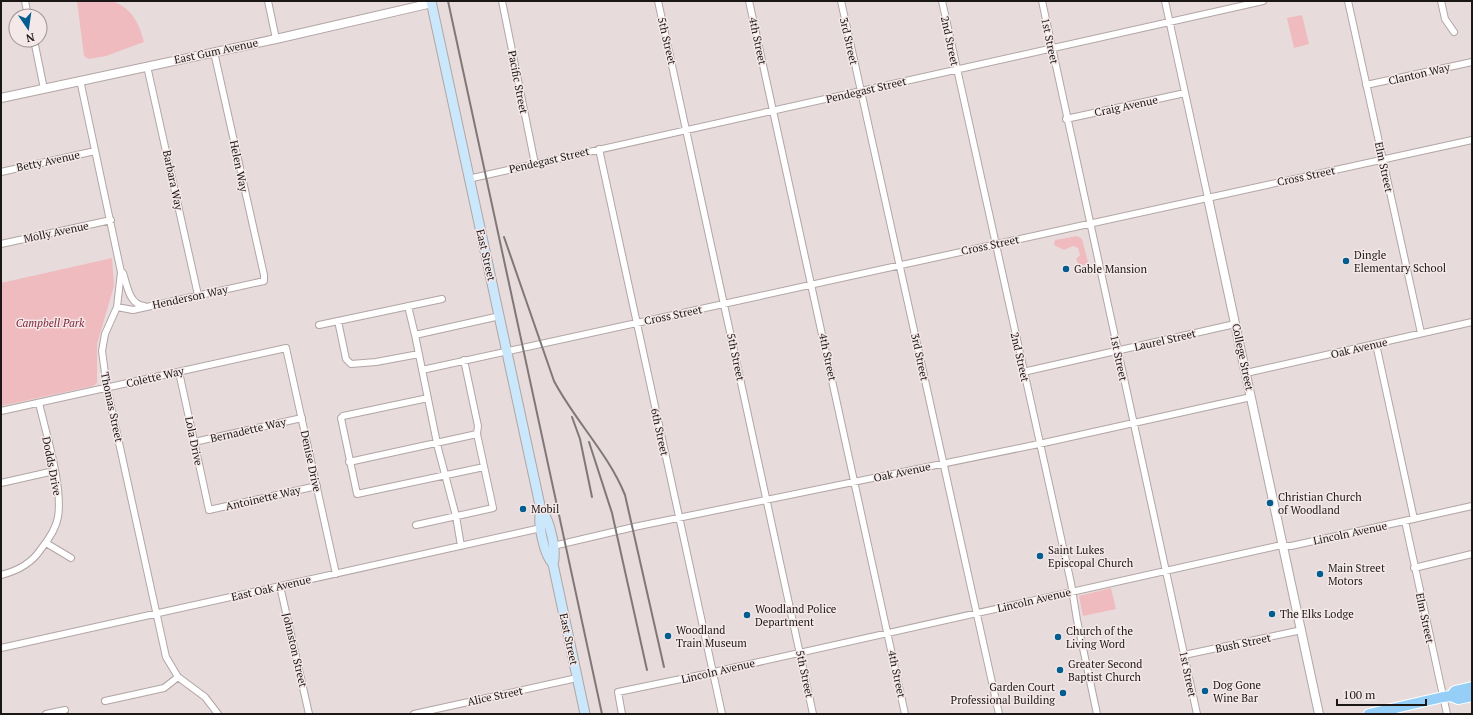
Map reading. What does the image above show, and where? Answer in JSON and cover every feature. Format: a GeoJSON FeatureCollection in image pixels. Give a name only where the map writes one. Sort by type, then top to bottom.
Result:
{"type":"FeatureCollection","features":[{"type":"Feature","properties":{"kind":"main road","name":"East Street"},"geometry":{"type":"LineString","coordinates":[[434,2],[468,179],[500,316],[541,510],[539,517],[541,528],[548,558],[553,564]]}},
{"type":"Feature","properties":{"kind":"main road","name":"East Street"},"geometry":{"type":"LineString","coordinates":[[541,510],[546,515],[553,546],[555,557],[553,564],[585,714]]}},
{"type":"Feature","properties":{"kind":"main road"},"geometry":{"type":"LineString","coordinates":[[1447,697],[1455,691],[1472,688]]}},
{"type":"Feature","properties":{"kind":"main road"},"geometry":{"type":"LineString","coordinates":[[1369,714],[1447,697],[1458,699],[1472,696]]}},
{"type":"Feature","properties":{"kind":"street"},"geometry":{"type":"LineString","coordinates":[[268,1],[276,39]]}},
{"type":"Feature","properties":{"kind":"street","name":"Pacific Street"},"geometry":{"type":"LineString","coordinates":[[502,1],[535,164]]}},
{"type":"Feature","properties":{"kind":"street","name":"5th Street"},"geometry":{"type":"LineString","coordinates":[[658,1],[813,714]]}},
{"type":"Feature","properties":{"kind":"street","name":"4th Street"},"geometry":{"type":"LineString","coordinates":[[749,1],[905,714]]}},
{"type":"Feature","properties":{"kind":"street","name":"3rd Street"},"geometry":{"type":"LineString","coordinates":[[841,1],[998,714]]}},
{"type":"Feature","properties":{"kind":"street","name":"2nd Street"},"geometry":{"type":"LineString","coordinates":[[942,1],[1040,444],[1097,714]]}},
{"type":"Feature","properties":{"kind":"street","name":"1st Street"},"geometry":{"type":"LineString","coordinates":[[1042,1],[1066,119],[1197,714]]}},
{"type":"Feature","properties":{"kind":"street","name":"College Street"},"geometry":{"type":"LineString","coordinates":[[1164,1],[1284,546],[1319,714]]}},
{"type":"Feature","properties":{"kind":"street","name":"Pendegast Street"},"geometry":{"type":"LineString","coordinates":[[468,179],[1263,1]]}},
{"type":"Feature","properties":{"kind":"street","name":"Elm Street"},"geometry":{"type":"LineString","coordinates":[[1348,1],[1421,333]]}},
{"type":"Feature","properties":{"kind":"street"},"geometry":{"type":"LineString","coordinates":[[1440,1],[1445,20],[1454,32]]}},
{"type":"Feature","properties":{"kind":"street","name":"East Gum Avenue"},"geometry":{"type":"LineString","coordinates":[[1,98],[276,39],[434,2]]}},
{"type":"Feature","properties":{"kind":"street"},"geometry":{"type":"LineString","coordinates":[[36,48],[44,89]]}},
{"type":"Feature","properties":{"kind":"street","name":"Helen Way"},"geometry":{"type":"LineString","coordinates":[[214,52],[264,275],[264,281]]}},
{"type":"Feature","properties":{"kind":"street","name":"Clanton Way"},"geometry":{"type":"LineString","coordinates":[[1366,86],[1472,62]]}},
{"type":"Feature","properties":{"kind":"street","name":"Barbara Way"},"geometry":{"type":"LineString","coordinates":[[148,66],[198,295]]}},
{"type":"Feature","properties":{"kind":"street","name":"Thomas Street"},"geometry":{"type":"LineString","coordinates":[[80,80],[120,266],[120,286],[116,307],[105,334],[102,351],[107,388],[156,614],[166,657],[178,677],[205,697],[218,714]]}},
{"type":"Feature","properties":{"kind":"street","name":"Craig Avenue"},"geometry":{"type":"LineString","coordinates":[[1066,119],[1185,93]]}},
{"type":"Feature","properties":{"kind":"street","name":"Cross Street"},"geometry":{"type":"LineString","coordinates":[[422,370],[899,264],[1090,224],[1472,140]]}},
{"type":"Feature","properties":{"kind":"street","name":"6th Street"},"geometry":{"type":"LineString","coordinates":[[599,149],[722,714]]}},
{"type":"Feature","properties":{"kind":"street","name":"Betty Avenue"},"geometry":{"type":"LineString","coordinates":[[1,172],[95,151]]}},
{"type":"Feature","properties":{"kind":"street","name":"Molly Avenue"},"geometry":{"type":"LineString","coordinates":[[1,244],[111,220]]}},
{"type":"Feature","properties":{"kind":"street"},"geometry":{"type":"LineString","coordinates":[[120,266],[133,300],[139,306],[148,306]]}},
{"type":"Feature","properties":{"kind":"street","name":"Henderson Way"},"geometry":{"type":"LineString","coordinates":[[116,307],[134,310],[264,281]]}},
{"type":"Feature","properties":{"kind":"street"},"geometry":{"type":"LineString","coordinates":[[319,325],[442,298]]}},
{"type":"Feature","properties":{"kind":"street"},"geometry":{"type":"LineString","coordinates":[[408,306],[416,335],[444,475],[456,516],[461,546]]}},
{"type":"Feature","properties":{"kind":"street"},"geometry":{"type":"LineString","coordinates":[[416,335],[500,316]]}},
{"type":"Feature","properties":{"kind":"street"},"geometry":{"type":"LineString","coordinates":[[338,321],[346,359],[351,364],[376,362],[419,354]]}},
{"type":"Feature","properties":{"kind":"street","name":"Oak Avenue"},"geometry":{"type":"LineString","coordinates":[[1246,373],[1472,322]]}},
{"type":"Feature","properties":{"kind":"street","name":"Laurel Street"},"geometry":{"type":"LineString","coordinates":[[1024,372],[1235,324]]}},
{"type":"Feature","properties":{"kind":"street"},"geometry":{"type":"LineString","coordinates":[[1376,344],[1414,519]]}},
{"type":"Feature","properties":{"kind":"street","name":"Colette Way"},"geometry":{"type":"LineString","coordinates":[[1,411],[286,348]]}},
{"type":"Feature","properties":{"kind":"street","name":"Denise Drive"},"geometry":{"type":"LineString","coordinates":[[286,348],[336,574]]}},
{"type":"Feature","properties":{"kind":"street"},"geometry":{"type":"LineString","coordinates":[[416,525],[494,508],[477,434],[478,426],[464,360]]}},
{"type":"Feature","properties":{"kind":"street","name":"Lola Drive"},"geometry":{"type":"LineString","coordinates":[[178,372],[209,510]]}},
{"type":"Feature","properties":{"kind":"street","name":"Oak Avenue"},"geometry":{"type":"LineString","coordinates":[[553,546],[679,518],[1040,444],[1251,396]]}},
{"type":"Feature","properties":{"kind":"street"},"geometry":{"type":"LineString","coordinates":[[428,398],[343,416],[341,420],[357,494],[484,467]]}},
{"type":"Feature","properties":{"kind":"street","name":"Dodds Drive"},"geometry":{"type":"LineString","coordinates":[[1,575],[21,568],[39,553],[54,528],[58,517],[59,493],[39,403]]}},
{"type":"Feature","properties":{"kind":"street","name":"Bernadette Way"},"geometry":{"type":"LineString","coordinates":[[194,442],[302,418]]}},
{"type":"Feature","properties":{"kind":"street"},"geometry":{"type":"LineString","coordinates":[[349,462],[477,434]]}},
{"type":"Feature","properties":{"kind":"street"},"geometry":{"type":"LineString","coordinates":[[1,483],[54,471]]}},
{"type":"Feature","properties":{"kind":"street","name":"Antoinette Way"},"geometry":{"type":"LineString","coordinates":[[209,510],[317,486]]}},
{"type":"Feature","properties":{"kind":"street","name":"Lincoln Avenue"},"geometry":{"type":"LineString","coordinates":[[622,714],[618,692],[1166,570],[1277,546],[1291,546],[1472,506]]}},
{"type":"Feature","properties":{"kind":"street","name":"Elm Street"},"geometry":{"type":"LineString","coordinates":[[1405,521],[1414,568],[1447,697],[1446,714]]}},
{"type":"Feature","properties":{"kind":"street","name":"East Oak Avenue"},"geometry":{"type":"LineString","coordinates":[[1,648],[541,528]]}},
{"type":"Feature","properties":{"kind":"street"},"geometry":{"type":"LineString","coordinates":[[46,543],[70,558]]}},
{"type":"Feature","properties":{"kind":"street"},"geometry":{"type":"LineString","coordinates":[[1414,568],[1472,554]]}},
{"type":"Feature","properties":{"kind":"street","name":"Johnston Street"},"geometry":{"type":"LineString","coordinates":[[280,586],[309,714]]}},
{"type":"Feature","properties":{"kind":"street","name":"Bush Street"},"geometry":{"type":"LineString","coordinates":[[1184,655],[1302,630]]}},
{"type":"Feature","properties":{"kind":"street"},"geometry":{"type":"LineString","coordinates":[[105,701],[164,688],[178,677]]}},
{"type":"Feature","properties":{"kind":"street","name":"Alice Street"},"geometry":{"type":"LineString","coordinates":[[414,714],[577,678]]}},
{"type":"Feature","properties":{"kind":"street"},"geometry":{"type":"LineString","coordinates":[[46,714],[65,710]]}},
{"type":"Feature","properties":{"kind":"green space"},"geometry":{"type":"Polygon","coordinates":[[[77,1],[110,1],[126,8],[137,23],[144,42],[106,56],[89,59],[84,56],[77,1]]]}},
{"type":"Feature","properties":{"kind":"green space"},"geometry":{"type":"Polygon","coordinates":[[[1302,15],[1309,44],[1294,48],[1287,18],[1302,15]]]}},
{"type":"Feature","properties":{"kind":"green space"},"geometry":{"type":"Polygon","coordinates":[[[1077,236],[1082,239],[1088,262],[1086,265],[1079,265],[1076,259],[1080,255],[1078,248],[1073,246],[1064,250],[1054,245],[1055,240],[1077,236]]]}},
{"type":"Feature","properties":{"kind":"green space","name":"Campbell Park"},"geometry":{"type":"Polygon","coordinates":[[[112,258],[114,286],[97,344],[97,383],[93,386],[1,406],[1,283],[112,258]]]}},
{"type":"Feature","properties":{"kind":"green space"},"geometry":{"type":"Polygon","coordinates":[[[1111,588],[1116,609],[1083,616],[1079,596],[1111,588]]]}},
{"type":"Feature","properties":{"kind":"railway"},"geometry":{"type":"LineString","coordinates":[[448,1],[602,714]]}},
{"type":"Feature","properties":{"kind":"railway"},"geometry":{"type":"LineString","coordinates":[[504,237],[554,381],[562,396],[610,465],[625,495],[664,667]]}},
{"type":"Feature","properties":{"kind":"railway"},"geometry":{"type":"LineString","coordinates":[[572,417],[580,439],[592,497]]}},
{"type":"Feature","properties":{"kind":"railway"},"geometry":{"type":"LineString","coordinates":[[589,442],[612,513],[647,670]]}},
{"type":"Feature","properties":{"kind":"place","name":"Dingle Elementary School"},"geometry":{"type":"Point","coordinates":[1346,261]}},
{"type":"Feature","properties":{"kind":"place","name":"Gable Mansion"},"geometry":{"type":"Point","coordinates":[1066,269]}},
{"type":"Feature","properties":{"kind":"place","name":"Christian Church of Woodland"},"geometry":{"type":"Point","coordinates":[1270,503]}},
{"type":"Feature","properties":{"kind":"place","name":"Mobil"},"geometry":{"type":"Point","coordinates":[523,509]}},
{"type":"Feature","properties":{"kind":"place","name":"Saint Lukes Episcopal Church"},"geometry":{"type":"Point","coordinates":[1040,556]}},
{"type":"Feature","properties":{"kind":"place","name":"Main Street Motors"},"geometry":{"type":"Point","coordinates":[1320,574]}},
{"type":"Feature","properties":{"kind":"place","name":"The Elks Lodge"},"geometry":{"type":"Point","coordinates":[1272,614]}},
{"type":"Feature","properties":{"kind":"place","name":"Woodland Police Department"},"geometry":{"type":"Point","coordinates":[747,615]}},
{"type":"Feature","properties":{"kind":"place","name":"Woodland Train Museum"},"geometry":{"type":"Point","coordinates":[668,636]}},
{"type":"Feature","properties":{"kind":"place","name":"Church of the Living Word"},"geometry":{"type":"Point","coordinates":[1058,637]}},
{"type":"Feature","properties":{"kind":"place","name":"Greater Second Baptist Church"},"geometry":{"type":"Point","coordinates":[1060,670]}},
{"type":"Feature","properties":{"kind":"place","name":"Dog Gone Wine Bar"},"geometry":{"type":"Point","coordinates":[1205,691]}},
{"type":"Feature","properties":{"kind":"place","name":"Garden Court Professional Building"},"geometry":{"type":"Point","coordinates":[1063,693]}}]}
